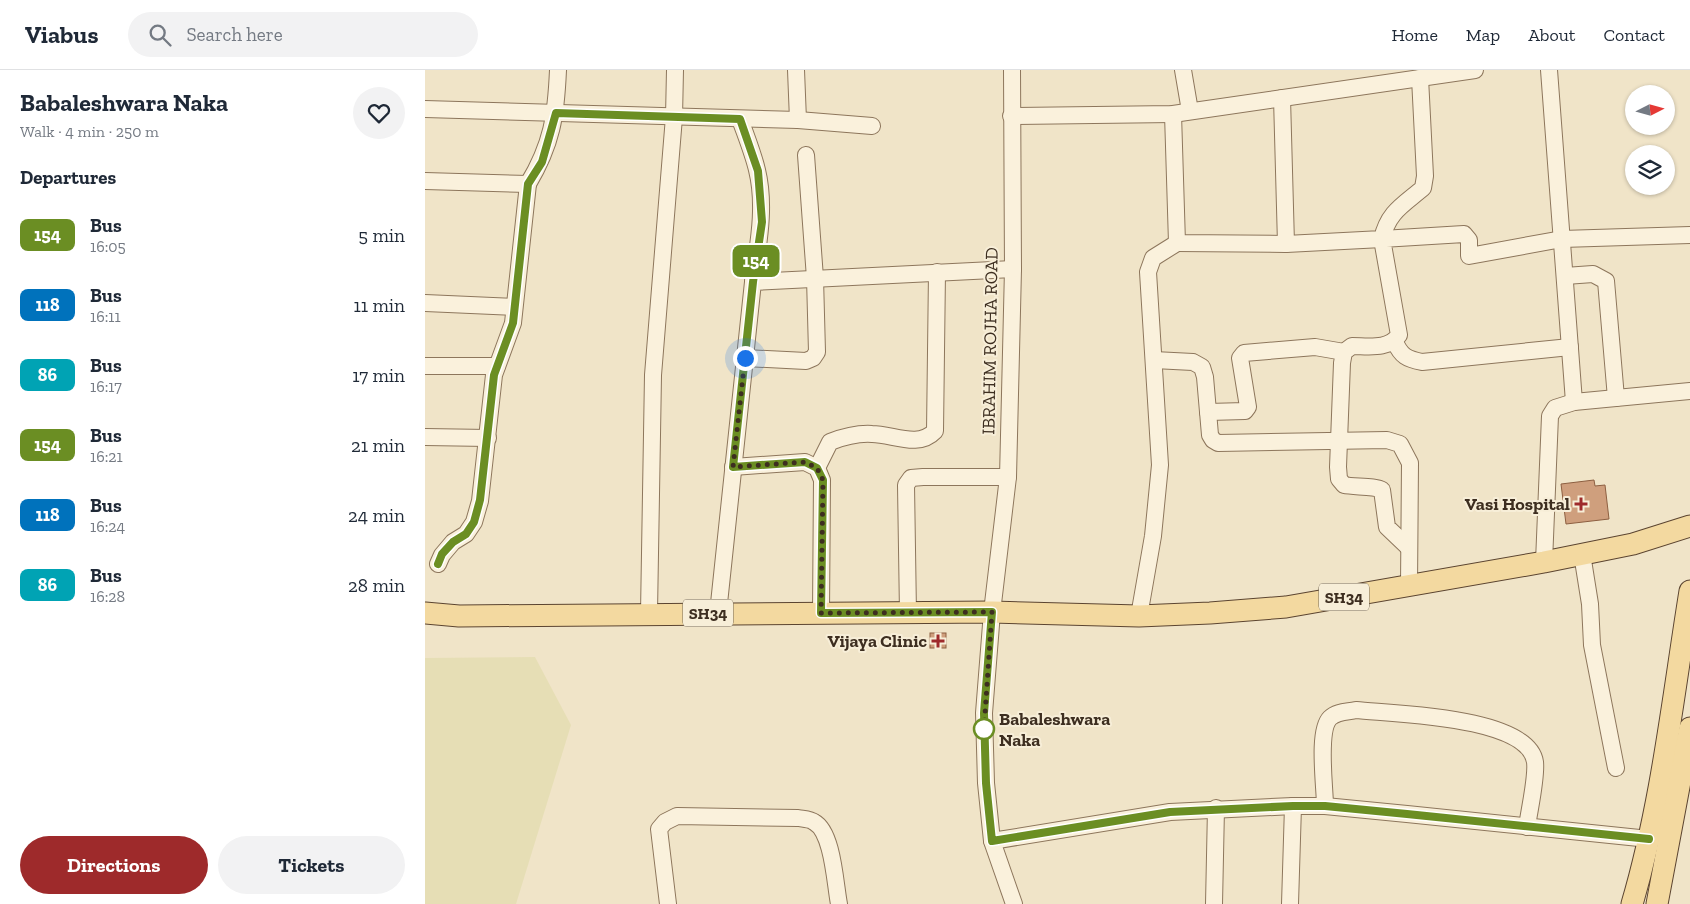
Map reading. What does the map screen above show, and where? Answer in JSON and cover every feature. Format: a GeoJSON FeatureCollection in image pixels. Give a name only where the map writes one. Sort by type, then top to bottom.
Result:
{"type":"FeatureCollection","features":[{"type":"Feature","properties":{"kind":"main road","name":"SH34"},"geometry":{"type":"LineString","coordinates":[[425,613],[459,616],[649,613],[992,612],[1139,616],[1286,607],[1544,562],[1649,540],[1690,526]]}},
{"type":"Feature","properties":{"kind":"main road"},"geometry":{"type":"LineString","coordinates":[[1632,904],[1649,839],[1690,591]]}},
{"type":"Feature","properties":{"kind":"main road"},"geometry":{"type":"LineString","coordinates":[[1657,904],[1690,728]]}},
{"type":"Feature","properties":{"kind":"street"},"geometry":{"type":"LineString","coordinates":[[438,564],[442,554],[453,542],[466,534],[474,522],[480,500],[494,375],[513,323],[528,184],[542,162],[556,113],[558,70]]}},
{"type":"Feature","properties":{"kind":"street"},"geometry":{"type":"LineString","coordinates":[[649,613],[653,375],[674,117],[675,70]]}},
{"type":"Feature","properties":{"kind":"street"},"geometry":{"type":"LineString","coordinates":[[796,70],[798,120]]}},
{"type":"Feature","properties":{"kind":"street","name":"IBRAHIM ROJHA ROAD"},"geometry":{"type":"LineString","coordinates":[[1012,70],[1013,269],[1008,477],[992,612],[984,713],[986,783],[992,841],[1014,904]]}},
{"type":"Feature","properties":{"kind":"street"},"geometry":{"type":"LineString","coordinates":[[1183,70],[1190,111]]}},
{"type":"Feature","properties":{"kind":"street"},"geometry":{"type":"LineString","coordinates":[[1011,116],[1173,114],[1475,70]]}},
{"type":"Feature","properties":{"kind":"street"},"geometry":{"type":"LineString","coordinates":[[1549,70],[1574,402]]}},
{"type":"Feature","properties":{"kind":"street"},"geometry":{"type":"LineString","coordinates":[[1409,548],[1387,527],[1383,490],[1344,485],[1339,479],[1342,363],[1344,352],[1352,346],[1382,346],[1395,342],[1399,335],[1382,239],[1386,223],[1393,212],[1423,188],[1425,176],[1420,78]]}},
{"type":"Feature","properties":{"kind":"street"},"geometry":{"type":"LineString","coordinates":[[1282,98],[1286,244]]}},
{"type":"Feature","properties":{"kind":"street"},"geometry":{"type":"LineString","coordinates":[[425,109],[798,120],[872,126]]}},
{"type":"Feature","properties":{"kind":"street"},"geometry":{"type":"LineString","coordinates":[[1173,114],[1177,243]]}},
{"type":"Feature","properties":{"kind":"street"},"geometry":{"type":"LineString","coordinates":[[718,613],[753,282],[762,222],[758,171],[740,119]]}},
{"type":"Feature","properties":{"kind":"street"},"geometry":{"type":"LineString","coordinates":[[745,358],[806,361],[813,358],[817,352],[815,278],[806,155]]}},
{"type":"Feature","properties":{"kind":"street"},"geometry":{"type":"LineString","coordinates":[[425,181],[528,184]]}},
{"type":"Feature","properties":{"kind":"street"},"geometry":{"type":"LineString","coordinates":[[1139,616],[1153,536],[1160,465],[1148,272],[1153,258],[1177,243],[1286,244],[1464,234],[1469,240],[1469,256],[1562,239],[1690,235]]}},
{"type":"Feature","properties":{"kind":"street"},"geometry":{"type":"LineString","coordinates":[[753,282],[1013,269]]}},
{"type":"Feature","properties":{"kind":"street"},"geometry":{"type":"LineString","coordinates":[[817,468],[830,442],[850,436],[872,434],[915,440],[928,438],[935,432],[937,272]]}},
{"type":"Feature","properties":{"kind":"street"},"geometry":{"type":"LineString","coordinates":[[1565,276],[1593,274],[1606,281],[1617,398]]}},
{"type":"Feature","properties":{"kind":"street"},"geometry":{"type":"LineString","coordinates":[[425,304],[515,307]]}},
{"type":"Feature","properties":{"kind":"street"},"geometry":{"type":"LineString","coordinates":[[1395,342],[1399,353],[1406,359],[1422,362],[1570,347]]}},
{"type":"Feature","properties":{"kind":"street"},"geometry":{"type":"LineString","coordinates":[[1208,412],[1238,412],[1245,411],[1248,407],[1240,368],[1240,358],[1244,353],[1315,347],[1344,352]]}},
{"type":"Feature","properties":{"kind":"street"},"geometry":{"type":"LineString","coordinates":[[1154,360],[1193,362],[1202,368],[1205,376],[1210,435],[1218,443],[1340,439],[1387,440],[1400,444],[1410,463],[1409,586]]}},
{"type":"Feature","properties":{"kind":"street"},"geometry":{"type":"LineString","coordinates":[[425,366],[497,366]]}},
{"type":"Feature","properties":{"kind":"street"},"geometry":{"type":"LineString","coordinates":[[1544,562],[1550,416],[1555,408],[1574,402],[1690,391]]}},
{"type":"Feature","properties":{"kind":"street"},"geometry":{"type":"LineString","coordinates":[[425,437],[488,438]]}},
{"type":"Feature","properties":{"kind":"street"},"geometry":{"type":"LineString","coordinates":[[733,467],[805,462],[817,468],[823,480],[821,613]]}},
{"type":"Feature","properties":{"kind":"street"},"geometry":{"type":"LineString","coordinates":[[908,613],[906,485],[911,478],[1008,477]]}},
{"type":"Feature","properties":{"kind":"street"},"geometry":{"type":"LineString","coordinates":[[1582,554],[1590,604],[1592,645],[1615,768]]}},
{"type":"Feature","properties":{"kind":"street"},"geometry":{"type":"LineString","coordinates":[[1325,806],[1323,737],[1329,718],[1337,713],[1356,710],[1462,721],[1491,726],[1510,735],[1527,748],[1535,762],[1527,827]]}},
{"type":"Feature","properties":{"kind":"street"},"geometry":{"type":"LineString","coordinates":[[992,841],[1170,812],[1216,808],[1293,806],[1325,806],[1649,839]]}},
{"type":"Feature","properties":{"kind":"street"},"geometry":{"type":"LineString","coordinates":[[1290,904],[1293,806]]}},
{"type":"Feature","properties":{"kind":"street"},"geometry":{"type":"LineString","coordinates":[[1214,904],[1216,808]]}},
{"type":"Feature","properties":{"kind":"street"},"geometry":{"type":"LineString","coordinates":[[668,904],[659,829],[665,822],[677,816],[798,818],[814,822],[823,832],[828,844],[839,904]]}},
{"type":"Feature","properties":{"kind":"shaded area"},"geometry":{"type":"Polygon","coordinates":[[[535,657],[571,725],[516,904],[425,904],[425,658],[535,657]]]}},
{"type":"Feature","properties":{"kind":"building"},"geometry":{"type":"Polygon","coordinates":[[[1594,480],[1595,486],[1605,485],[1609,519],[1566,524],[1561,484],[1594,480]]]}},
{"type":"Feature","properties":{"kind":"building"},"geometry":{"type":"Polygon","coordinates":[[[930,633],[946,633],[946,648],[930,648],[930,633]]]}},
{"type":"Feature","properties":{"kind":"bus line","name":"154"},"geometry":{"type":"LineString","coordinates":[[438,564],[442,554],[453,542],[466,534],[474,522],[480,500],[494,375],[513,323],[528,184],[542,162],[556,113],[740,119],[758,171],[762,222],[753,282],[733,467],[805,462],[817,468],[823,480],[821,613],[992,612],[984,713],[986,783],[992,841],[1170,812],[1216,808],[1293,806],[1325,806],[1649,839]]}},
{"type":"Feature","properties":{"kind":"place","name":"Vasi Hospital"},"geometry":{"type":"Point","coordinates":[1581,504]}},
{"type":"Feature","properties":{"kind":"place","name":"Vijaya Clinic"},"geometry":{"type":"Point","coordinates":[938,641]}},
{"type":"Feature","properties":{"kind":"place","name":"Babaleshwara Naka"},"geometry":{"type":"Point","coordinates":[984,729]}},
{"type":"Feature","properties":{"kind":"route"},"geometry":{"type":"LineString","coordinates":[[745,358],[733,467],[805,462],[817,468],[823,480],[821,613],[992,612],[984,729]]}}]}
